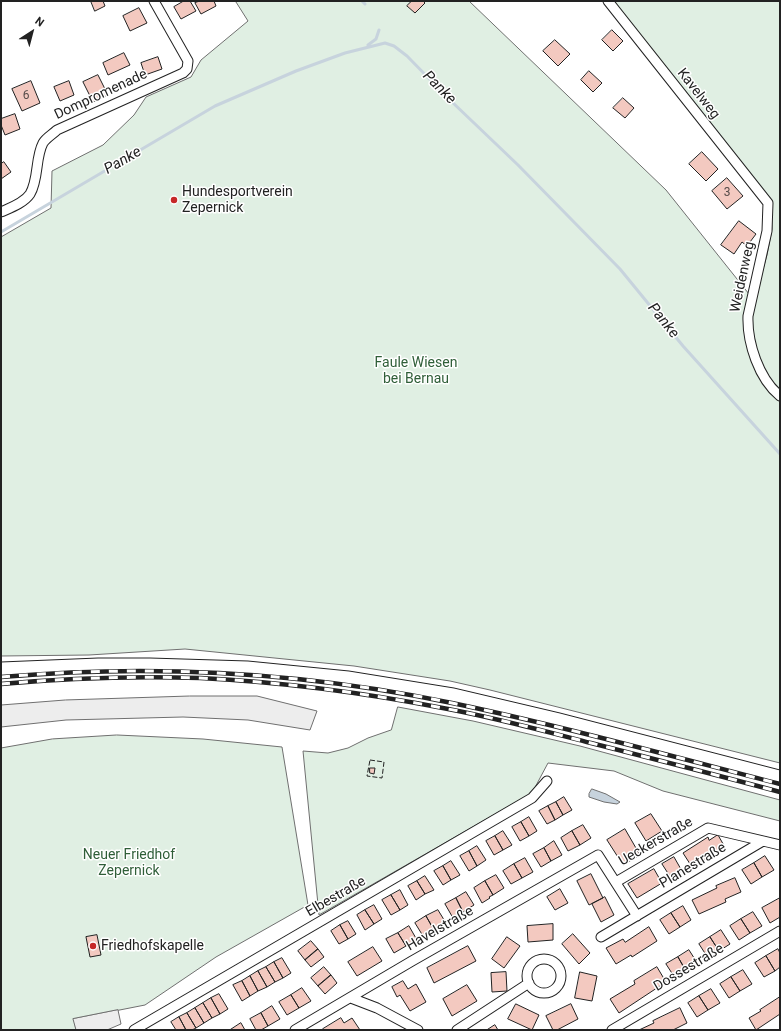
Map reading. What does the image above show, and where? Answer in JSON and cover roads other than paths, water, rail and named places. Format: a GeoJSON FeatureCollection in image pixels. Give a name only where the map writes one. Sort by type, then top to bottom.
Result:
{"type":"FeatureCollection","features":[{"type":"Feature","properties":{"kind":"street","name":"Dompromenade"},"geometry":{"type":"LineString","coordinates":[[1,212],[18,204],[30,195],[35,179],[39,155],[44,142],[57,130],[183,73],[187,68],[188,61],[154,1]]}},
{"type":"Feature","properties":{"kind":"street","name":"Kavelweg"},"geometry":{"type":"LineString","coordinates":[[608,1],[768,203]]}},
{"type":"Feature","properties":{"kind":"street","name":"Weidenweg"},"geometry":{"type":"LineString","coordinates":[[768,203],[767,231],[748,316],[748,330],[751,344],[763,375],[774,392],[780,396]]}},
{"type":"Feature","properties":{"kind":"street","name":"Elbestraße"},"geometry":{"type":"LineString","coordinates":[[134,1030],[532,798],[546,781]]}},
{"type":"Feature","properties":{"kind":"street","name":"Ueckerstraße"},"geometry":{"type":"LineString","coordinates":[[616,882],[708,828],[780,845]]}},
{"type":"Feature","properties":{"kind":"street","name":"Planestraße"},"geometry":{"type":"LineString","coordinates":[[601,937],[762,841]]}},
{"type":"Feature","properties":{"kind":"street","name":"Havelstraße"},"geometry":{"type":"LineString","coordinates":[[296,1030],[598,855],[616,882]]}},
{"type":"Feature","properties":{"kind":"street"},"geometry":{"type":"LineString","coordinates":[[616,882],[637,916]]}},
{"type":"Feature","properties":{"kind":"street","name":"Dossestraße"},"geometry":{"type":"LineString","coordinates":[[612,1030],[780,931]]}},
{"type":"Feature","properties":{"kind":"street"},"geometry":{"type":"LineString","coordinates":[[457,1030],[529,983]]}},
{"type":"Feature","properties":{"kind":"street"},"geometry":{"type":"LineString","coordinates":[[351,998],[377,1008],[418,1030]]}},
{"type":"Feature","properties":{"kind":"waterway"},"geometry":{"type":"LineString","coordinates":[[362,1],[365,4]]}},
{"type":"Feature","properties":{"kind":"waterway"},"geometry":{"type":"LineString","coordinates":[[368,45],[376,39],[379,30]]}},
{"type":"Feature","properties":{"kind":"waterway","name":"Panke"},"geometry":{"type":"LineString","coordinates":[[1,232],[215,106],[296,71],[345,53],[385,43],[394,46],[407,56],[451,101],[518,165],[620,269],[683,346],[780,454]]}},
{"type":"Feature","properties":{"kind":"tram line"},"geometry":{"type":"LineString","coordinates":[[1,662],[98,658],[150,658],[248,661],[349,671],[454,688],[560,713],[780,770]]}},
{"type":"Feature","properties":{"kind":"railway"},"geometry":{"type":"LineString","coordinates":[[1,677],[57,673],[171,671],[284,678],[340,684],[396,692],[534,721],[780,784]]}},
{"type":"Feature","properties":{"kind":"railway"},"geometry":{"type":"LineString","coordinates":[[1,684],[100,678],[200,678],[262,682],[355,693],[417,703],[502,721],[780,792]]}},
{"type":"Feature","properties":{"kind":"place","name":"Hundesportverein Zepernick"},"geometry":{"type":"Point","coordinates":[174,200]}},
{"type":"Feature","properties":{"kind":"place","name":"Friedhofskapelle"},"geometry":{"type":"Point","coordinates":[93,946]}},
{"type":"Feature","properties":{"kind":"park label","name":"Faule Wiesen bei Bernau"},"geometry":{"type":"Point","coordinates":[416,372]}},
{"type":"Feature","properties":{"kind":"park label","name":"Neuer Friedhof Zepernick"},"geometry":{"type":"Point","coordinates":[129,864]}}]}
